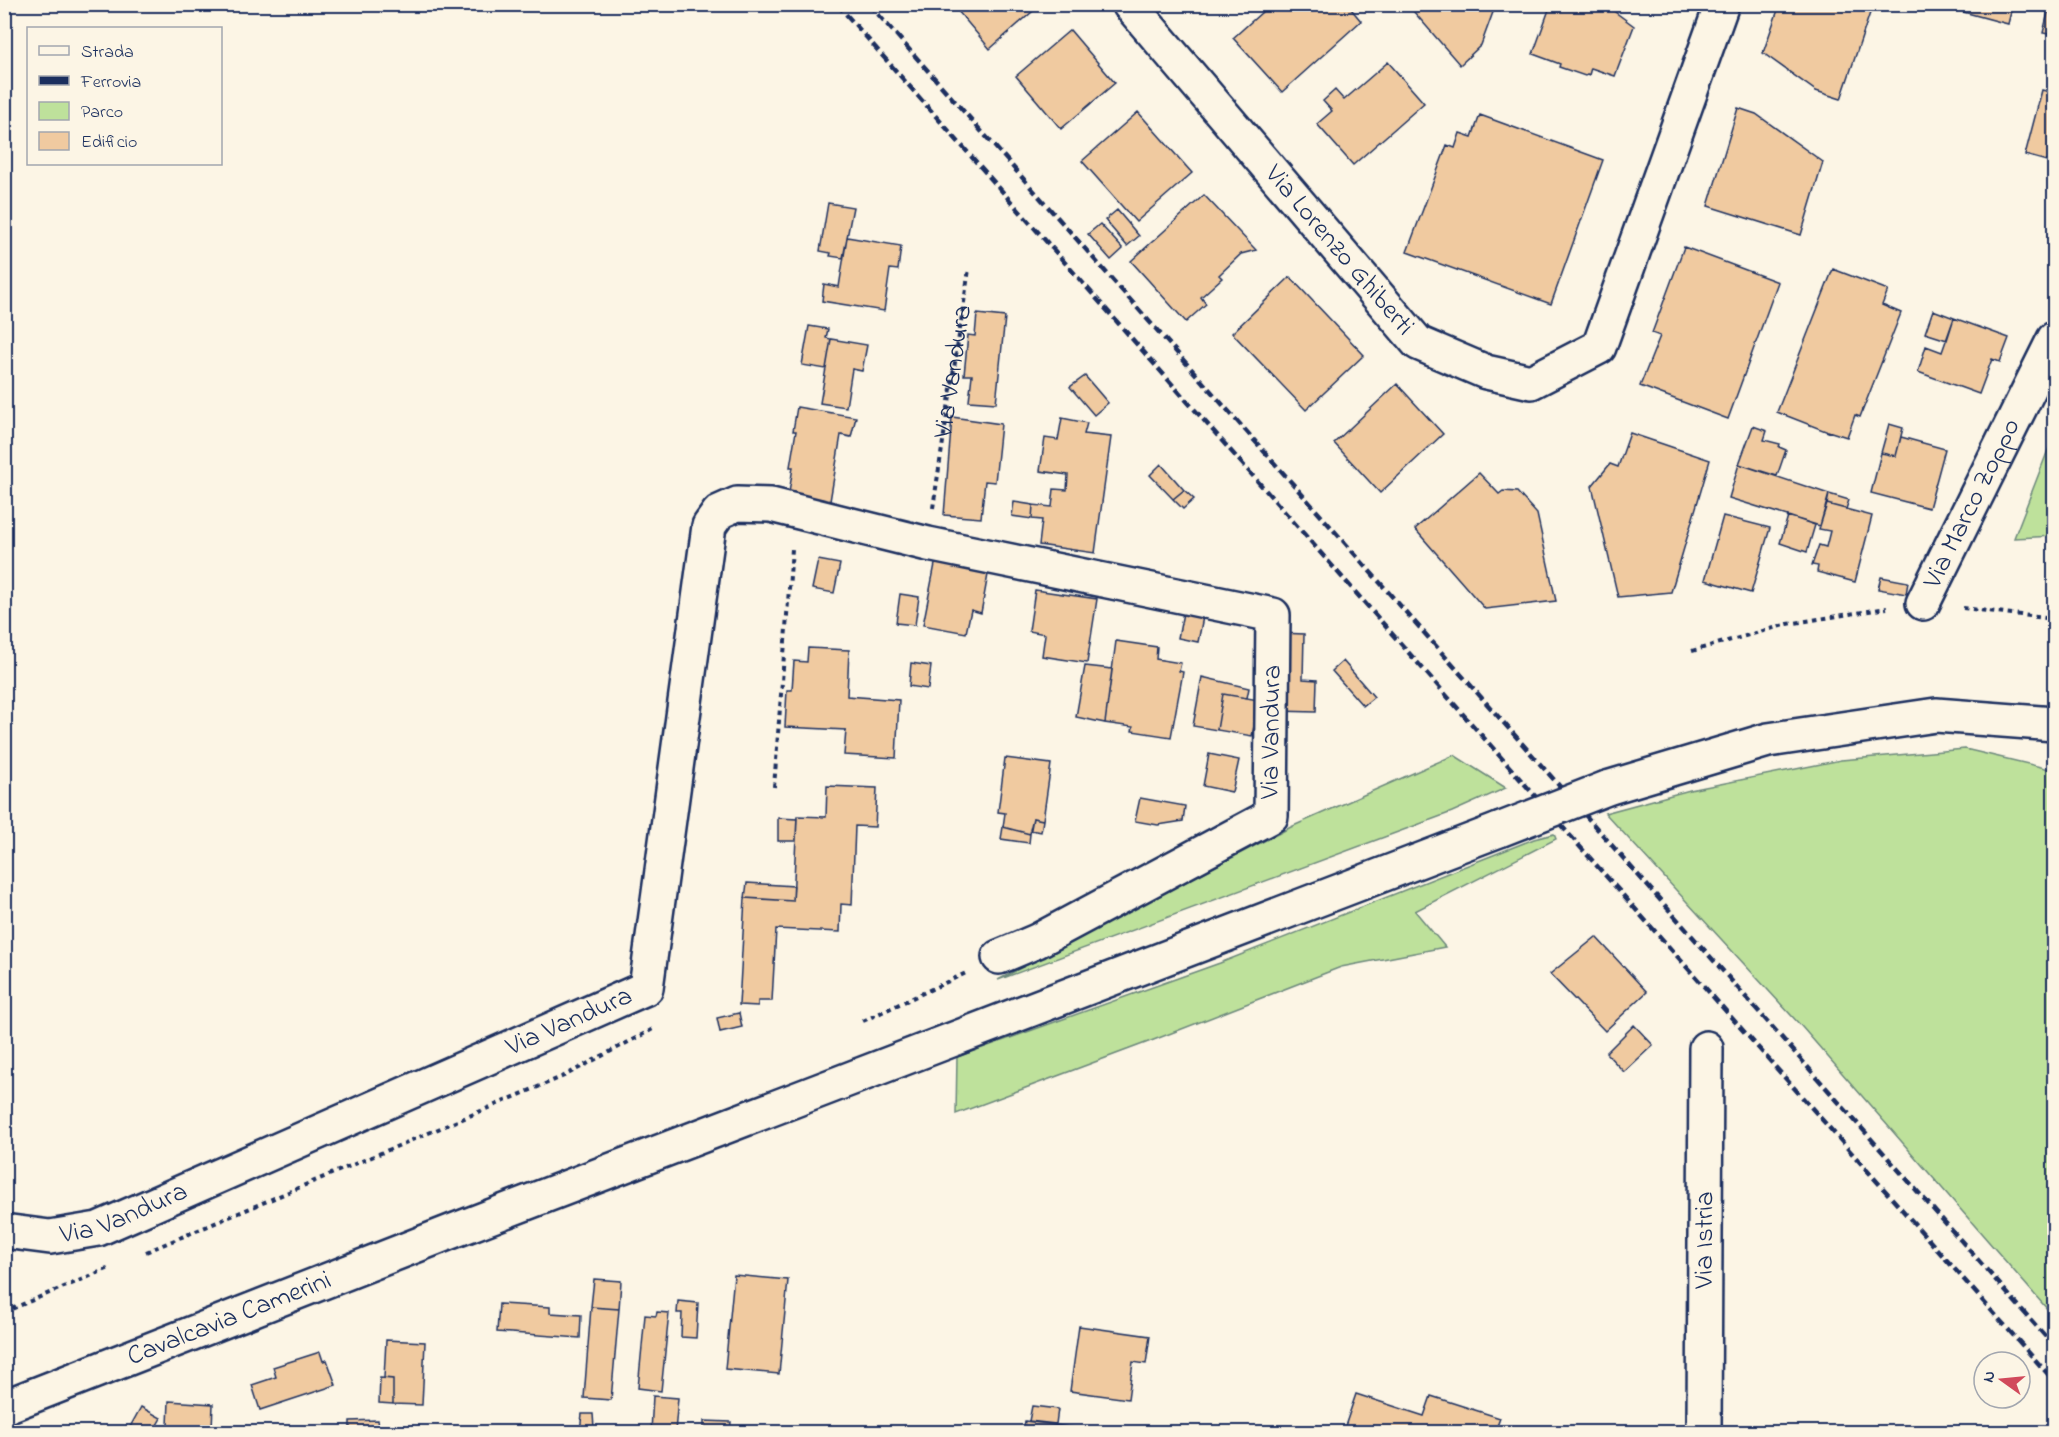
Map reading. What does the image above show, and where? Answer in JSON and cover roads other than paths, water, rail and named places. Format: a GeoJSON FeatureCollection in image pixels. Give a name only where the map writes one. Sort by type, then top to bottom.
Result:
{"type":"FeatureCollection","features":[{"type":"Feature","properties":{"kind":"street","name":"Via Lorenzo Ghiberti"},"geometry":{"type":"LineString","coordinates":[[1129,4],[1418,343],[1486,372],[1531,381],[1599,347],[1722,4]]}},
{"type":"Feature","properties":{"kind":"street","name":"Via Marco Zoppo"},"geometry":{"type":"LineString","coordinates":[[1923,603],[2055,339]]}},
{"type":"Feature","properties":{"kind":"street","name":"Via Vandura"},"geometry":{"type":"LineString","coordinates":[[4,1231],[50,1238],[98,1229],[646,988],[709,526],[719,512],[737,504],[771,505],[928,544],[1273,615],[1271,816],[1036,941],[999,957]]}},
{"type":"Feature","properties":{"kind":"street","name":"Cavalcavia Camerini"},"geometry":{"type":"LineString","coordinates":[[4,1407],[453,1231],[1607,788],[1768,740],[1936,715],[2055,723]]}},
{"type":"Feature","properties":{"kind":"street","name":"Via Istria"},"geometry":{"type":"LineString","coordinates":[[1704,1432],[1706,1048]]}},
{"type":"Feature","properties":{"kind":"railway"},"geometry":{"type":"LineString","coordinates":[[837,4],[2054,1381]]}},
{"type":"Feature","properties":{"kind":"railway"},"geometry":{"type":"LineString","coordinates":[[869,4],[2054,1346]]}}]}
